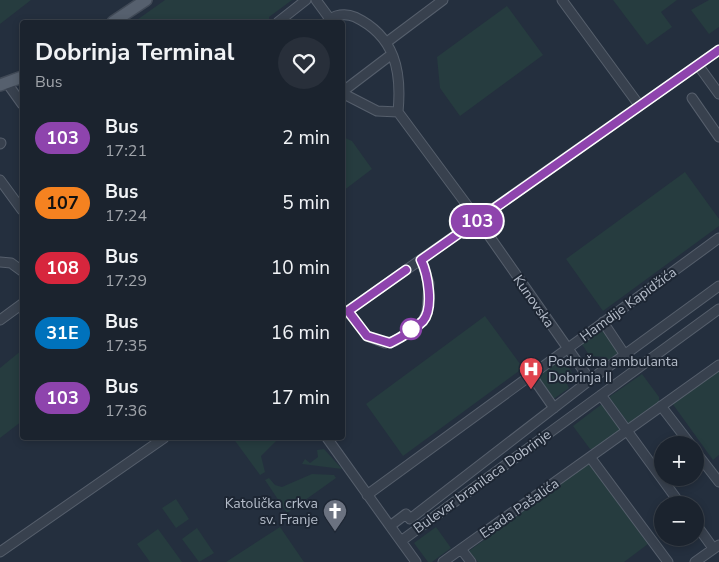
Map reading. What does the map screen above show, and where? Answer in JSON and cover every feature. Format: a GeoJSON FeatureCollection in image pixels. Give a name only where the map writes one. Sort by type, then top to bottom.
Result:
{"type":"FeatureCollection","features":[{"type":"Feature","properties":{"kind":"main road"},"geometry":{"type":"LineString","coordinates":[[116,20],[146,0]]}},
{"type":"Feature","properties":{"kind":"main road"},"geometry":{"type":"LineString","coordinates":[[4,84],[20,77]]}},
{"type":"Feature","properties":{"kind":"street"},"geometry":{"type":"LineString","coordinates":[[281,20],[306,0]]}},
{"type":"Feature","properties":{"kind":"street"},"geometry":{"type":"LineString","coordinates":[[316,0],[327,20]]}},
{"type":"Feature","properties":{"kind":"street"},"geometry":{"type":"LineString","coordinates":[[387,42],[443,0]]}},
{"type":"Feature","properties":{"kind":"street"},"geometry":{"type":"LineString","coordinates":[[562,0],[639,105]]}},
{"type":"Feature","properties":{"kind":"street"},"geometry":{"type":"LineString","coordinates":[[330,20],[339,14],[350,14],[368,23],[387,42],[392,54],[400,92],[398,112],[377,111],[345,94]]}},
{"type":"Feature","properties":{"kind":"street"},"geometry":{"type":"LineString","coordinates":[[421,260],[429,283],[427,312],[423,321],[390,343],[367,336],[346,313],[639,105],[719,50]]}},
{"type":"Feature","properties":{"kind":"street"},"geometry":{"type":"LineString","coordinates":[[345,90],[392,54]]}},
{"type":"Feature","properties":{"kind":"street"},"geometry":{"type":"LineString","coordinates":[[698,65],[719,94]]}},
{"type":"Feature","properties":{"kind":"street"},"geometry":{"type":"LineString","coordinates":[[4,84],[20,102]]}},
{"type":"Feature","properties":{"kind":"street"},"geometry":{"type":"LineString","coordinates":[[692,98],[719,137]]}},
{"type":"Feature","properties":{"kind":"street","name":"Kunovska"},"geometry":{"type":"LineString","coordinates":[[398,112],[478,220],[590,380]]}},
{"type":"Feature","properties":{"kind":"street"},"geometry":{"type":"LineString","coordinates":[[0,180],[20,207]]}},
{"type":"Feature","properties":{"kind":"street","name":"Hamdije Kapidžića"},"geometry":{"type":"LineString","coordinates":[[368,495],[719,238]]}},
{"type":"Feature","properties":{"kind":"street"},"geometry":{"type":"LineString","coordinates":[[0,262],[11,263],[20,270]]}},
{"type":"Feature","properties":{"kind":"street","name":"Bulevar branilaca Dobrinje"},"geometry":{"type":"LineString","coordinates":[[719,286],[590,380],[410,519],[406,514],[390,526],[400,541],[719,309]]}},
{"type":"Feature","properties":{"kind":"street"},"geometry":{"type":"LineString","coordinates":[[0,320],[20,305]]}},
{"type":"Feature","properties":{"kind":"street"},"geometry":{"type":"LineString","coordinates":[[603,322],[625,355]]}},
{"type":"Feature","properties":{"kind":"street","name":"Esada Pašalića"},"geometry":{"type":"LineString","coordinates":[[444,562],[719,365]]}},
{"type":"Feature","properties":{"kind":"street"},"geometry":{"type":"LineString","coordinates":[[531,375],[554,408]]}},
{"type":"Feature","properties":{"kind":"street"},"geometry":{"type":"LineString","coordinates":[[601,396],[674,496]]}},
{"type":"Feature","properties":{"kind":"street"},"geometry":{"type":"LineString","coordinates":[[661,406],[684,436]]}},
{"type":"Feature","properties":{"kind":"street"},"geometry":{"type":"LineString","coordinates":[[0,552],[161,440]]}},
{"type":"Feature","properties":{"kind":"street"},"geometry":{"type":"LineString","coordinates":[[328,440],[390,526]]}},
{"type":"Feature","properties":{"kind":"street"},"geometry":{"type":"LineString","coordinates":[[590,457],[668,562]]}},
{"type":"Feature","properties":{"kind":"street"},"geometry":{"type":"LineString","coordinates":[[704,463],[719,482]]}},
{"type":"Feature","properties":{"kind":"street"},"geometry":{"type":"LineString","coordinates":[[695,562],[716,547],[704,533]]}},
{"type":"Feature","properties":{"kind":"street"},"geometry":{"type":"LineString","coordinates":[[400,541],[416,562]]}},
{"type":"Feature","properties":{"kind":"street"},"geometry":{"type":"LineString","coordinates":[[461,549],[471,562]]}},
{"type":"Feature","properties":{"kind":"green space"},"geometry":{"type":"Polygon","coordinates":[[[0,0],[31,0],[0,24],[0,0]]]}},
{"type":"Feature","properties":{"kind":"green space"},"geometry":{"type":"Polygon","coordinates":[[[165,0],[292,0],[269,17],[269,20],[137,20],[165,0]]]}},
{"type":"Feature","properties":{"kind":"green space"},"geometry":{"type":"Polygon","coordinates":[[[613,0],[677,0],[661,12],[672,27],[647,45],[613,0]]]}},
{"type":"Feature","properties":{"kind":"green space"},"geometry":{"type":"Polygon","coordinates":[[[709,0],[719,0],[719,27],[709,34],[691,10],[709,0]]]}},
{"type":"Feature","properties":{"kind":"green space"},"geometry":{"type":"Polygon","coordinates":[[[507,6],[543,55],[460,116],[440,88],[437,57],[507,6]]]}},
{"type":"Feature","properties":{"kind":"green space"},"geometry":{"type":"Polygon","coordinates":[[[345,138],[352,141],[372,169],[345,189],[345,138]]]}},
{"type":"Feature","properties":{"kind":"green space"},"geometry":{"type":"Polygon","coordinates":[[[685,172],[719,219],[719,226],[603,311],[566,259],[685,172]]]}},
{"type":"Feature","properties":{"kind":"green space"},"geometry":{"type":"Polygon","coordinates":[[[485,316],[523,368],[403,456],[366,404],[485,316]]]}},
{"type":"Feature","properties":{"kind":"green space"},"geometry":{"type":"Polygon","coordinates":[[[603,324],[621,350],[609,360],[606,357],[590,356],[581,343],[603,324]]]}},
{"type":"Feature","properties":{"kind":"green space"},"geometry":{"type":"Polygon","coordinates":[[[20,352],[20,423],[0,438],[0,368],[20,352]]]}},
{"type":"Feature","properties":{"kind":"green space"},"geometry":{"type":"Polygon","coordinates":[[[558,357],[562,358],[572,372],[569,374],[567,384],[569,388],[555,398],[550,398],[535,379],[537,373],[558,357]]]}},
{"type":"Feature","properties":{"kind":"green space"},"geometry":{"type":"Polygon","coordinates":[[[719,369],[719,455],[713,460],[704,447],[704,436],[696,436],[672,403],[719,369]]]}},
{"type":"Feature","properties":{"kind":"green space"},"geometry":{"type":"Polygon","coordinates":[[[642,374],[659,397],[659,403],[629,424],[609,397],[642,374]]]}},
{"type":"Feature","properties":{"kind":"green space"},"geometry":{"type":"Polygon","coordinates":[[[602,404],[621,429],[594,449],[590,449],[573,426],[602,404]]]}},
{"type":"Feature","properties":{"kind":"green space"},"geometry":{"type":"Polygon","coordinates":[[[234,440],[277,440],[261,456],[265,472],[260,475],[234,440]]]}},
{"type":"Feature","properties":{"kind":"green space"},"geometry":{"type":"Polygon","coordinates":[[[324,449],[342,469],[302,464],[305,459],[310,463],[318,457],[317,450],[324,449]]]}},
{"type":"Feature","properties":{"kind":"green space"},"geometry":{"type":"Polygon","coordinates":[[[589,463],[648,544],[624,562],[478,562],[469,551],[589,463]]]}},
{"type":"Feature","properties":{"kind":"green space"},"geometry":{"type":"Polygon","coordinates":[[[312,474],[334,475],[336,478],[287,513],[265,480],[269,478],[275,485],[282,487],[312,474]]]}},
{"type":"Feature","properties":{"kind":"green space"},"geometry":{"type":"Polygon","coordinates":[[[176,499],[189,519],[176,528],[162,508],[176,499]]]}},
{"type":"Feature","properties":{"kind":"green space"},"geometry":{"type":"Polygon","coordinates":[[[280,527],[304,562],[226,562],[280,527]]]}},
{"type":"Feature","properties":{"kind":"green space"},"geometry":{"type":"Polygon","coordinates":[[[436,527],[451,548],[432,562],[428,562],[414,543],[436,527]]]}},
{"type":"Feature","properties":{"kind":"green space"},"geometry":{"type":"Polygon","coordinates":[[[197,528],[214,553],[199,562],[182,539],[197,528]]]}},
{"type":"Feature","properties":{"kind":"green space"},"geometry":{"type":"Polygon","coordinates":[[[158,529],[182,562],[150,562],[137,544],[158,529]]]}},
{"type":"Feature","properties":{"kind":"bus line","name":"103"},"geometry":{"type":"LineString","coordinates":[[406,270],[348,311],[367,336],[390,343],[423,321],[427,312],[429,283],[421,260],[719,50]]}},
{"type":"Feature","properties":{"kind":"place","name":"Područna ambulanta Dobrinja II"},"geometry":{"type":"Point","coordinates":[531,390]}},
{"type":"Feature","properties":{"kind":"place","name":"Katolička crkva sv. Franje"},"geometry":{"type":"Point","coordinates":[335,532]}}]}
